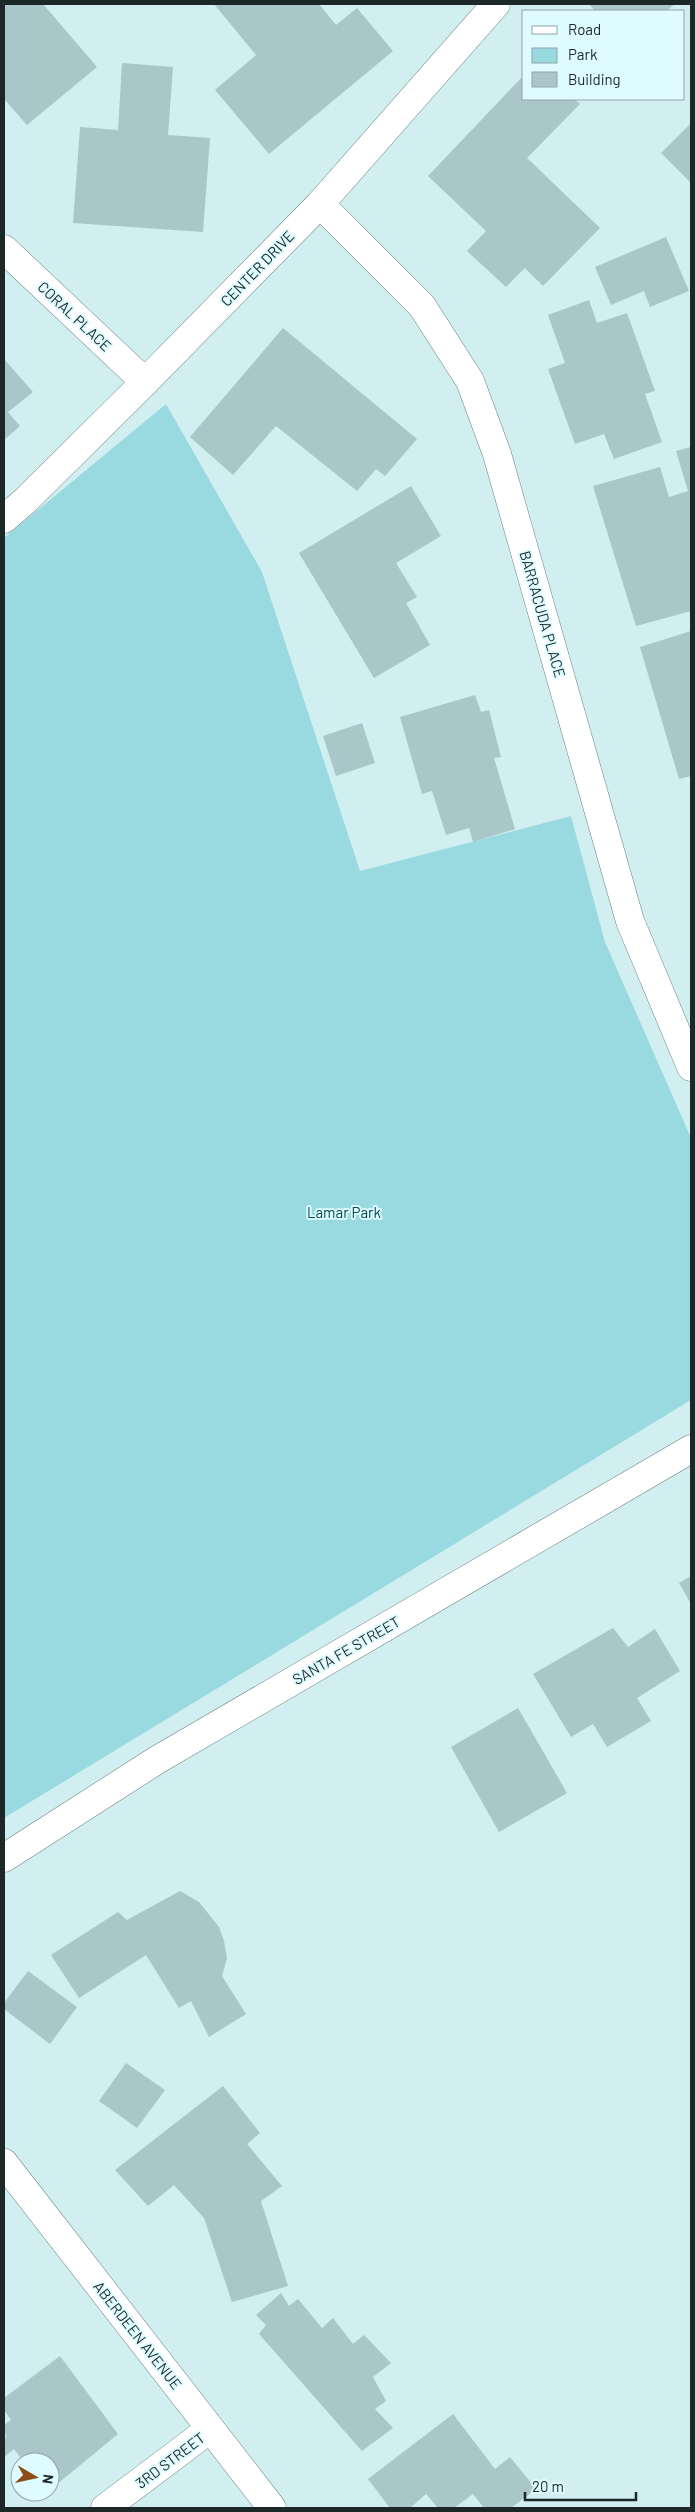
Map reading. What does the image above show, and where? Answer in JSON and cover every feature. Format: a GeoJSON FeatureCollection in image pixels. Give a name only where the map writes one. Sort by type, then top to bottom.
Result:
{"type":"FeatureCollection","features":[{"type":"Feature","properties":{"kind":"street","name":"CENTER DRIVE"},"geometry":{"type":"LineString","coordinates":[[4,519],[26,500],[145,382],[320,204],[482,8]]}},
{"type":"Feature","properties":{"kind":"street","name":"BARRACUDA PLACE"},"geometry":{"type":"LineString","coordinates":[[320,204],[422,306],[470,381],[497,454],[630,921],[691,1067]]}},
{"type":"Feature","properties":{"kind":"street","name":"CORAL PLACE"},"geometry":{"type":"LineString","coordinates":[[4,249],[145,382]]}},
{"type":"Feature","properties":{"kind":"street","name":"SANTA FE STREET"},"geometry":{"type":"LineString","coordinates":[[4,1858],[157,1760],[691,1449]]}},
{"type":"Feature","properties":{"kind":"street","name":"ABERDEEN AVENUE"},"geometry":{"type":"LineString","coordinates":[[4,2163],[272,2508]]}},
{"type":"Feature","properties":{"kind":"street","name":"3RD STREET"},"geometry":{"type":"LineString","coordinates":[[105,2508],[210,2429]]}},
{"type":"Feature","properties":{"kind":"green space","name":"Lamar Park"},"geometry":{"type":"Polygon","coordinates":[[[166,404],[262,572],[360,871],[571,816],[605,942],[691,1138],[691,1400],[4,1818],[4,538],[166,404]]]}},
{"type":"Feature","properties":{"kind":"building"},"geometry":{"type":"Polygon","coordinates":[[[4,4],[43,4],[97,67],[27,125],[4,99],[4,4]]]}},
{"type":"Feature","properties":{"kind":"building"},"geometry":{"type":"Polygon","coordinates":[[[214,4],[319,4],[336,25],[357,8],[393,51],[269,154],[215,90],[256,55],[214,4]]]}},
{"type":"Feature","properties":{"kind":"building"},"geometry":{"type":"Polygon","coordinates":[[[589,4],[675,4],[667,10],[594,10],[589,4]]]}},
{"type":"Feature","properties":{"kind":"building"},"geometry":{"type":"Polygon","coordinates":[[[122,63],[173,67],[168,135],[210,138],[203,232],[73,223],[80,127],[118,130],[122,63]]]}},
{"type":"Feature","properties":{"kind":"building"},"geometry":{"type":"Polygon","coordinates":[[[522,77],[522,100],[575,100],[580,104],[527,158],[600,228],[543,286],[525,268],[506,287],[467,251],[486,231],[428,176],[522,77]]]}},
{"type":"Feature","properties":{"kind":"building"},"geometry":{"type":"Polygon","coordinates":[[[691,123],[691,183],[661,153],[691,123]]]}},
{"type":"Feature","properties":{"kind":"building"},"geometry":{"type":"Polygon","coordinates":[[[666,237],[689,291],[650,307],[644,291],[611,305],[595,267],[666,237]]]}},
{"type":"Feature","properties":{"kind":"building"},"geometry":{"type":"Polygon","coordinates":[[[589,300],[597,323],[627,313],[655,391],[645,394],[662,442],[614,459],[604,434],[575,444],[548,369],[565,363],[548,315],[589,300]]]}},
{"type":"Feature","properties":{"kind":"building"},"geometry":{"type":"Polygon","coordinates":[[[283,328],[417,439],[385,476],[376,469],[357,491],[276,426],[233,475],[190,437],[283,328]]]}},
{"type":"Feature","properties":{"kind":"building"},"geometry":{"type":"Polygon","coordinates":[[[4,359],[33,392],[8,412],[20,426],[4,440],[4,359]]]}},
{"type":"Feature","properties":{"kind":"building"},"geometry":{"type":"Polygon","coordinates":[[[691,447],[691,611],[636,626],[593,486],[660,467],[669,497],[688,491],[676,451],[691,447]]]}},
{"type":"Feature","properties":{"kind":"building"},"geometry":{"type":"Polygon","coordinates":[[[411,486],[441,536],[396,563],[417,597],[406,603],[430,645],[374,678],[299,553],[411,486]]]}},
{"type":"Feature","properties":{"kind":"building"},"geometry":{"type":"Polygon","coordinates":[[[691,631],[691,776],[679,779],[640,647],[691,631]]]}},
{"type":"Feature","properties":{"kind":"building"},"geometry":{"type":"Polygon","coordinates":[[[475,695],[481,712],[489,710],[501,757],[494,758],[515,829],[473,842],[469,828],[446,835],[432,791],[422,794],[400,717],[475,695]]]}},
{"type":"Feature","properties":{"kind":"building"},"geometry":{"type":"Polygon","coordinates":[[[362,723],[375,763],[336,776],[323,736],[362,723]]]}},
{"type":"Feature","properties":{"kind":"building"},"geometry":{"type":"Polygon","coordinates":[[[691,1576],[691,1604],[679,1583],[691,1576]]]}},
{"type":"Feature","properties":{"kind":"building"},"geometry":{"type":"Polygon","coordinates":[[[613,1628],[628,1647],[655,1629],[680,1671],[637,1698],[651,1721],[607,1747],[593,1724],[571,1737],[533,1674],[613,1628]]]}},
{"type":"Feature","properties":{"kind":"building"},"geometry":{"type":"Polygon","coordinates":[[[518,1708],[567,1793],[499,1832],[451,1747],[518,1708]]]}},
{"type":"Feature","properties":{"kind":"building"},"geometry":{"type":"Polygon","coordinates":[[[180,1891],[199,1902],[219,1927],[227,1958],[222,1976],[246,2014],[209,2037],[191,2001],[179,2008],[146,1955],[79,1998],[51,1955],[118,1912],[127,1920],[180,1891]]]}},
{"type":"Feature","properties":{"kind":"building"},"geometry":{"type":"Polygon","coordinates":[[[28,1971],[77,2007],[50,2044],[4,2009],[4,2003],[28,1971]]]}},
{"type":"Feature","properties":{"kind":"building"},"geometry":{"type":"Polygon","coordinates":[[[126,2063],[165,2090],[137,2128],[99,2101],[126,2063]]]}},
{"type":"Feature","properties":{"kind":"building"},"geometry":{"type":"Polygon","coordinates":[[[223,2086],[260,2133],[247,2144],[282,2186],[261,2201],[288,2286],[232,2302],[204,2218],[174,2185],[148,2206],[115,2170],[223,2086]]]}},
{"type":"Feature","properties":{"kind":"building"},"geometry":{"type":"Polygon","coordinates":[[[281,2293],[289,2306],[298,2299],[322,2328],[333,2318],[353,2344],[364,2335],[391,2363],[373,2377],[386,2401],[375,2409],[393,2428],[362,2451],[259,2334],[266,2325],[256,2315],[281,2293]]]}},
{"type":"Feature","properties":{"kind":"building"},"geometry":{"type":"Polygon","coordinates":[[[60,2356],[118,2434],[60,2482],[60,2452],[16,2452],[14,2449],[4,2457],[4,2439],[6,2437],[4,2425],[11,2420],[4,2410],[4,2398],[60,2356]]]}},
{"type":"Feature","properties":{"kind":"building"},"geometry":{"type":"Polygon","coordinates":[[[453,2414],[495,2469],[510,2457],[536,2489],[511,2508],[484,2508],[473,2494],[454,2508],[438,2508],[426,2494],[410,2508],[390,2508],[368,2479],[453,2414]]]}}]}
